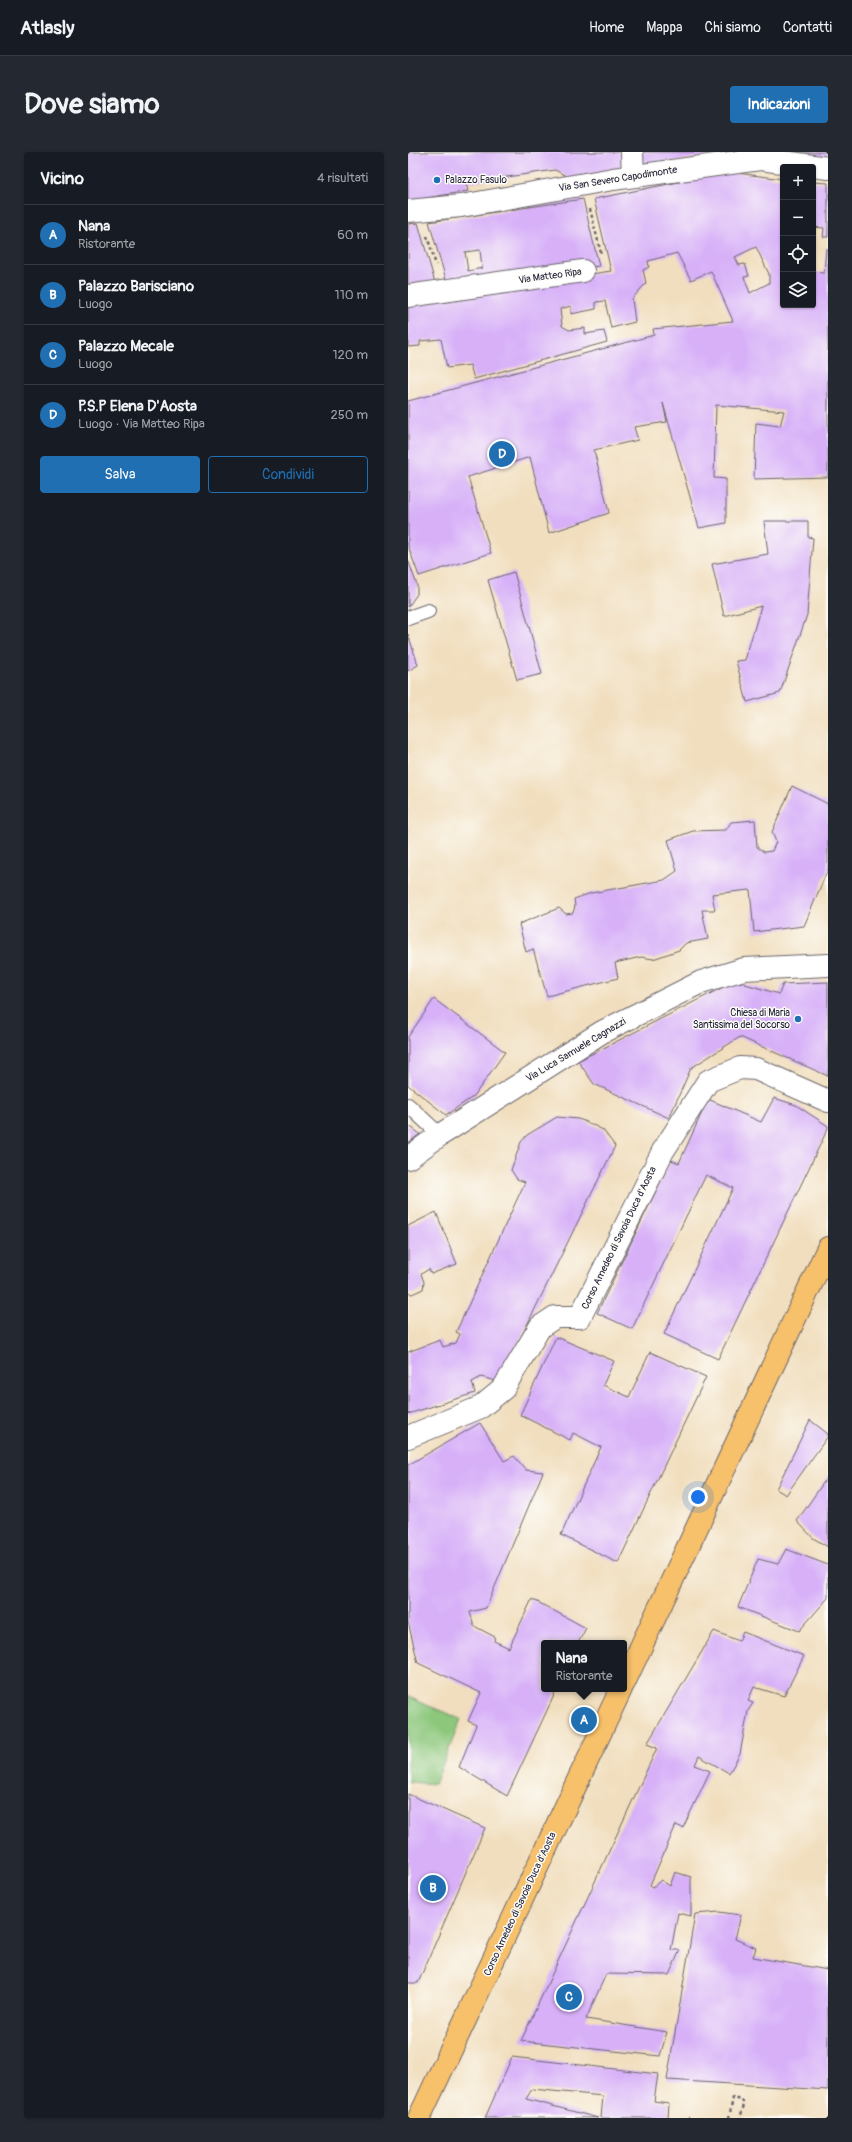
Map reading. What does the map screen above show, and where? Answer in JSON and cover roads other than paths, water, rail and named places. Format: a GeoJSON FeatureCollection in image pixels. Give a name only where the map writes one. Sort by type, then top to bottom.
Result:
{"type":"FeatureCollection","features":[{"type":"Feature","properties":{"kind":"main road"},"geometry":{"type":"LineString","coordinates":[[627,1677],[826,1257]]}},
{"type":"Feature","properties":{"kind":"main road","name":"Corso Amedeo di Savoia Duca d'Aosta"},"geometry":{"type":"LineString","coordinates":[[419,2118],[620,1692]]}},
{"type":"Feature","properties":{"kind":"street"},"geometry":{"type":"LineString","coordinates":[[632,152],[633,176]]}},
{"type":"Feature","properties":{"kind":"street","name":"Via San Severo Capodimonte"},"geometry":{"type":"LineString","coordinates":[[414,211],[461,206],[744,157],[828,168]]}},
{"type":"Feature","properties":{"kind":"street","name":"Via Matteo Ripa"},"geometry":{"type":"LineString","coordinates":[[408,296],[583,271]]}},
{"type":"Feature","properties":{"kind":"street","name":"Via Luca Samuele Cagnazzi"},"geometry":{"type":"LineString","coordinates":[[408,1158],[440,1135],[602,1032],[700,982],[744,969],[828,965]]}},
{"type":"Feature","properties":{"kind":"street","name":"Corso Amedeo di Savoia Duca d'Aosta"},"geometry":{"type":"LineString","coordinates":[[408,1437],[481,1406],[503,1389],[540,1327],[555,1317],[580,1317],[663,1150],[708,1081],[740,1068],[756,1069],[828,1101]]}},
{"type":"Feature","properties":{"kind":"lane"},"geometry":{"type":"LineString","coordinates":[[408,618],[428,611]]}},
{"type":"Feature","properties":{"kind":"lane"},"geometry":{"type":"LineString","coordinates":[[408,1105],[440,1135]]}},
{"type":"Feature","properties":{"kind":"place","name":"Palazzo Fasulo"},"geometry":{"type":"Point","coordinates":[437,180]}},
{"type":"Feature","properties":{"kind":"place","name":"P.S.P Elena D'Aosta"},"geometry":{"type":"Point","coordinates":[502,454]}},
{"type":"Feature","properties":{"kind":"place","name":"Chiesa di Maria Santissima del Socorso"},"geometry":{"type":"Point","coordinates":[798,1019]}},
{"type":"Feature","properties":{"kind":"place","name":"Nana"},"geometry":{"type":"Point","coordinates":[584,1720]}},
{"type":"Feature","properties":{"kind":"place","name":"Palazzo Barisciano"},"geometry":{"type":"Point","coordinates":[433,1888]}},
{"type":"Feature","properties":{"kind":"place","name":"Palazzo Mecale"},"geometry":{"type":"Point","coordinates":[569,1997]}}]}
